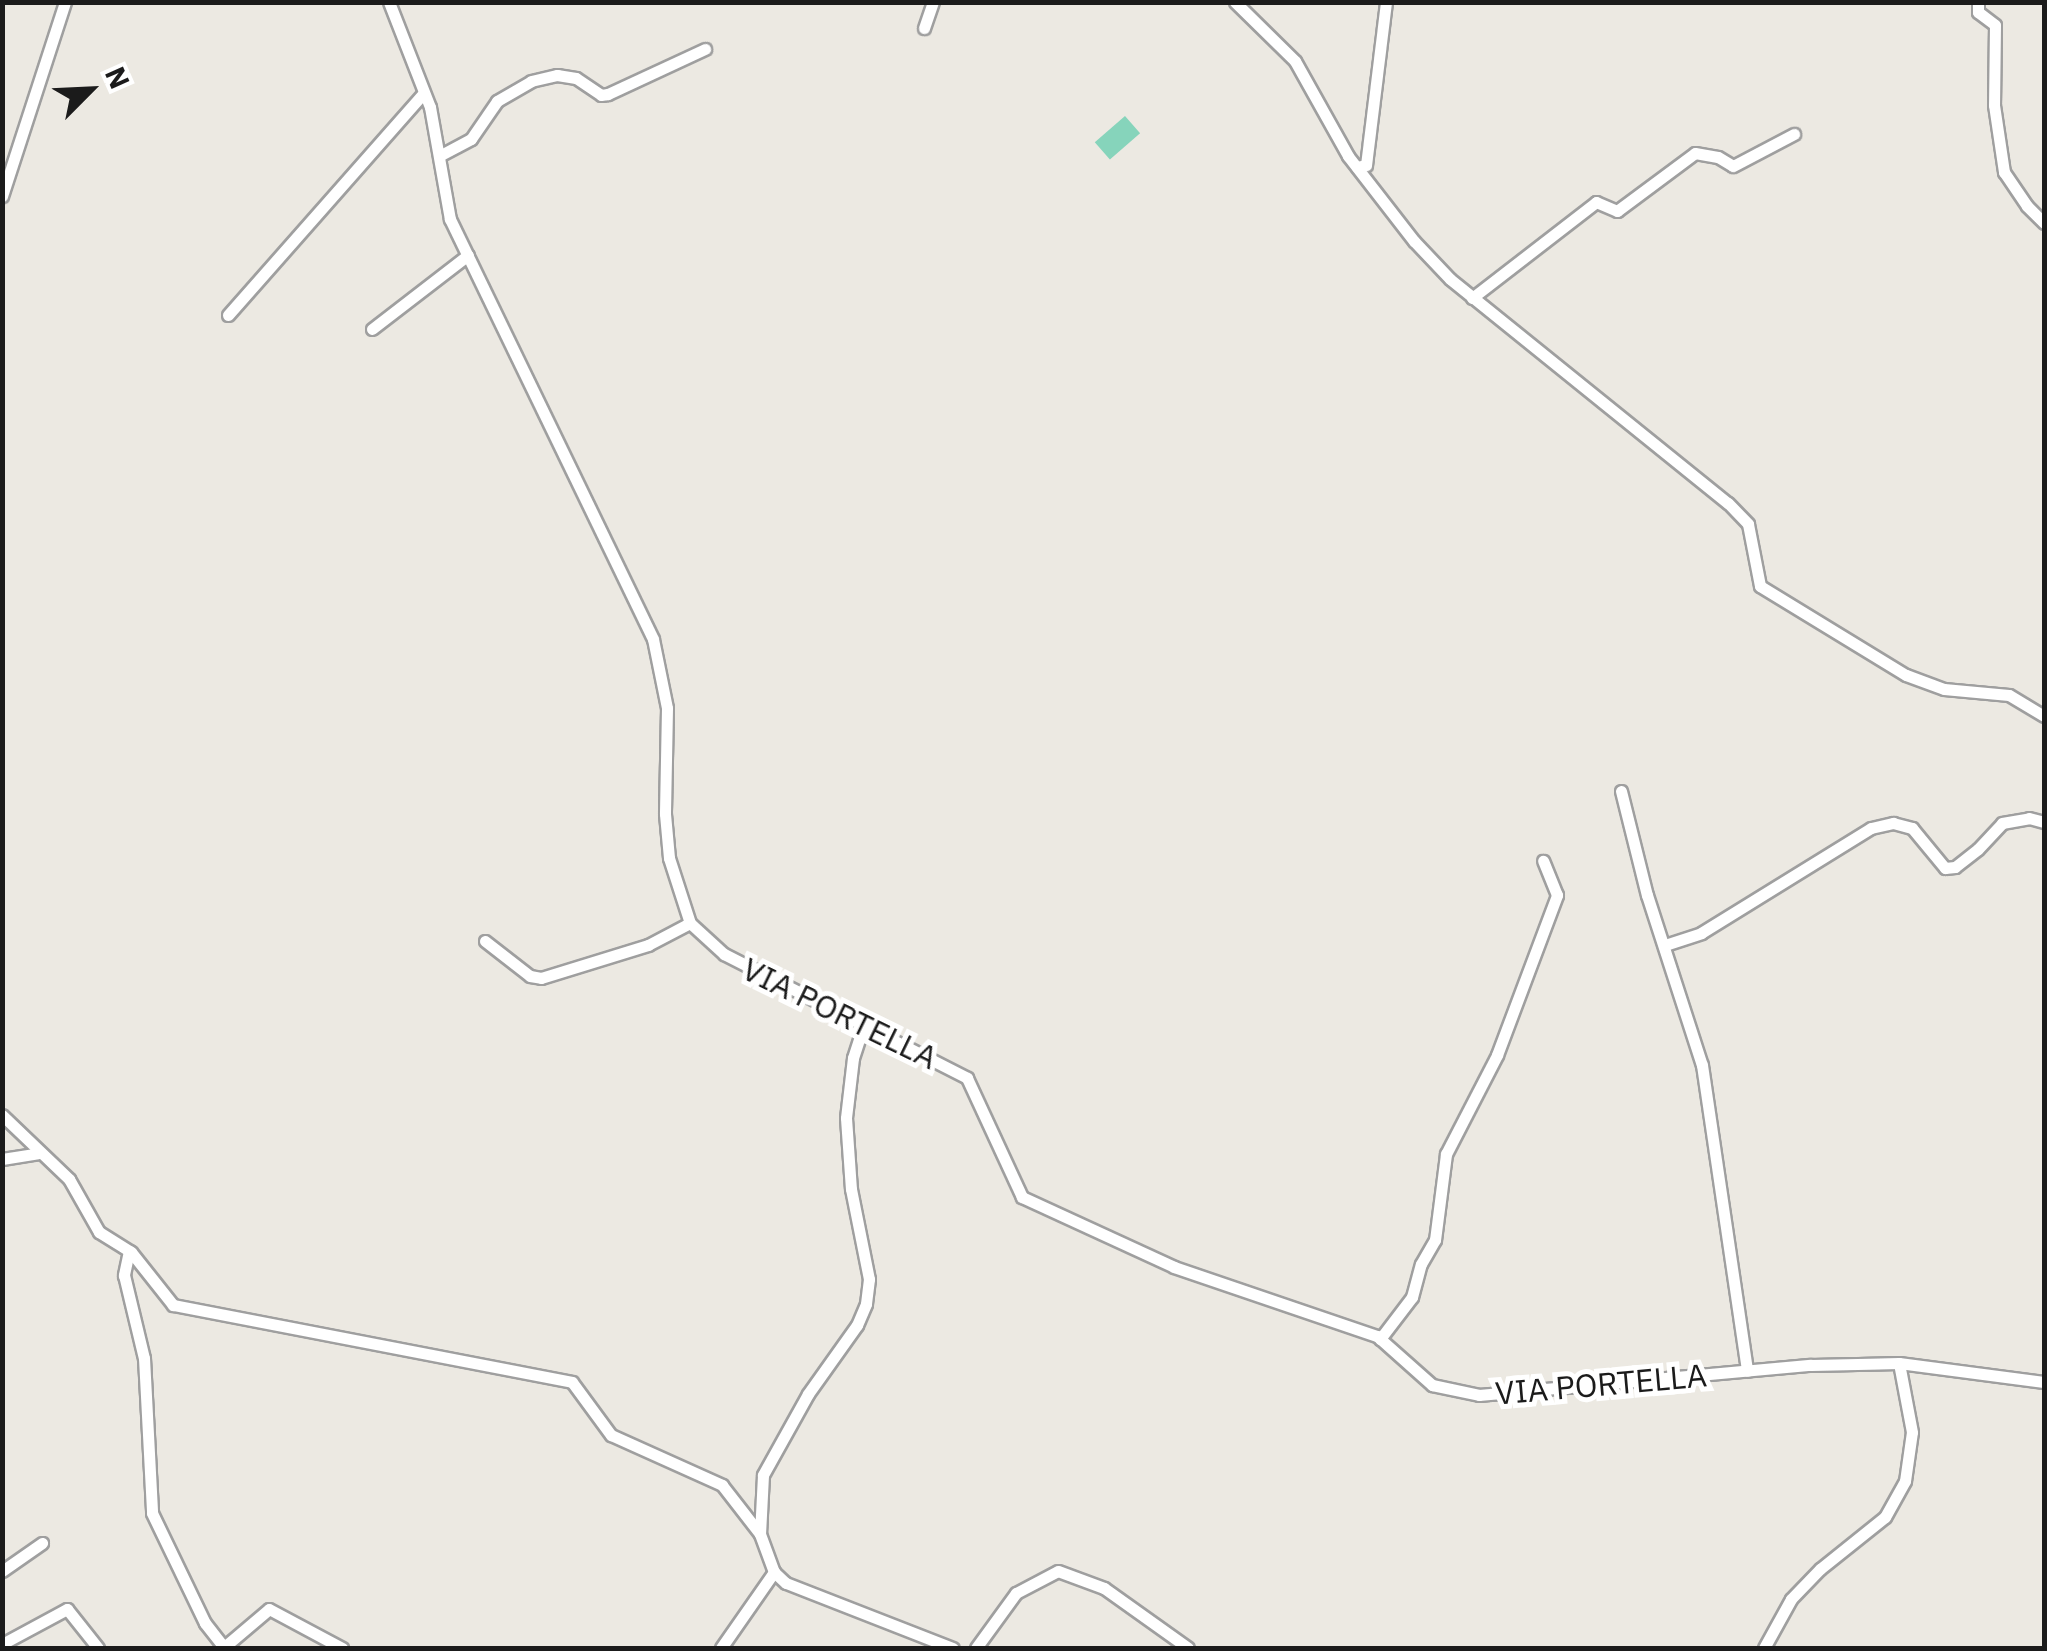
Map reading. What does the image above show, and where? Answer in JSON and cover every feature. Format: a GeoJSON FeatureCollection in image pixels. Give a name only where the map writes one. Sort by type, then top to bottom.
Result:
{"type":"FeatureCollection","features":[{"type":"Feature","properties":{"kind":"street"},"geometry":{"type":"LineString","coordinates":[[2,196],[66,2]]}},
{"type":"Feature","properties":{"kind":"street"},"geometry":{"type":"LineString","coordinates":[[389,2],[430,107],[450,219],[653,639],[667,708],[665,814],[669,858],[690,923],[648,945],[541,978],[530,976],[485,940]]}},
{"type":"Feature","properties":{"kind":"street"},"geometry":{"type":"LineString","coordinates":[[924,28],[933,2]]}},
{"type":"Feature","properties":{"kind":"street"},"geometry":{"type":"LineString","coordinates":[[1235,2],[1295,61],[1357,167],[1414,241],[1472,298],[1728,503],[1748,524],[1760,586],[1775,599],[1906,675],[1944,689],[2009,695],[2044,716]]}},
{"type":"Feature","properties":{"kind":"street"},"geometry":{"type":"LineString","coordinates":[[1357,167],[1366,165],[1386,2]]}},
{"type":"Feature","properties":{"kind":"street"},"geometry":{"type":"LineString","coordinates":[[1978,2],[1978,12],[1995,25],[1994,105],[2004,172],[2026,206],[2044,223]]}},
{"type":"Feature","properties":{"kind":"street"},"geometry":{"type":"LineString","coordinates":[[439,156],[471,139],[497,101],[531,81],[557,75],[608,94],[705,50]]}},
{"type":"Feature","properties":{"kind":"street"},"geometry":{"type":"LineString","coordinates":[[228,315],[424,92]]}},
{"type":"Feature","properties":{"kind":"street"},"geometry":{"type":"LineString","coordinates":[[1472,298],[1596,202],[1617,211],[1695,153],[1733,166],[1794,134]]}},
{"type":"Feature","properties":{"kind":"street"},"geometry":{"type":"LineString","coordinates":[[372,329],[468,255]]}},
{"type":"Feature","properties":{"kind":"street"},"geometry":{"type":"LineString","coordinates":[[1622,791],[1647,896],[1702,1065],[1746,1371]]}},
{"type":"Feature","properties":{"kind":"street"},"geometry":{"type":"LineString","coordinates":[[1664,945],[1701,932],[1871,828],[1893,824],[1912,828],[1945,868],[1955,867],[2002,823],[2029,818],[2044,822]]}},
{"type":"Feature","properties":{"kind":"street"},"geometry":{"type":"LineString","coordinates":[[1380,1339],[1412,1297],[1421,1264],[1436,1240],[1446,1154],[1497,1056],[1557,895],[1544,861]]}},
{"type":"Feature","properties":{"kind":"street","name":"VIA PORTELLA"},"geometry":{"type":"LineString","coordinates":[[690,923],[724,954],[766,979],[967,1078],[1022,1197],[1174,1267],[1380,1339],[1432,1384],[1479,1395],[1746,1371],[1899,1363],[2044,1382]]}},
{"type":"Feature","properties":{"kind":"street"},"geometry":{"type":"LineString","coordinates":[[760,1534],[763,1475],[808,1394],[857,1326],[866,1304],[869,1280],[851,1189],[846,1118],[853,1058],[864,1024]]}},
{"type":"Feature","properties":{"kind":"street"},"geometry":{"type":"LineString","coordinates":[[2,1115],[69,1179],[99,1232],[129,1251],[173,1304],[572,1382],[611,1434],[722,1485],[760,1534],[774,1572],[786,1583],[954,1648]]}},
{"type":"Feature","properties":{"kind":"street"},"geometry":{"type":"LineString","coordinates":[[2,1159],[38,1153]]}},
{"type":"Feature","properties":{"kind":"street"},"geometry":{"type":"LineString","coordinates":[[129,1251],[126,1292],[144,1358],[152,1513],[206,1623],[224,1648],[269,1609],[342,1648]]}},
{"type":"Feature","properties":{"kind":"street"},"geometry":{"type":"LineString","coordinates":[[1764,1648],[1792,1599],[1820,1569],[1885,1517],[1906,1480],[1912,1432],[1899,1363]]}},
{"type":"Feature","properties":{"kind":"street"},"geometry":{"type":"LineString","coordinates":[[2,1571],[42,1543]]}},
{"type":"Feature","properties":{"kind":"street"},"geometry":{"type":"LineString","coordinates":[[976,1648],[1016,1592],[1058,1571],[1104,1588],[1188,1648]]}},
{"type":"Feature","properties":{"kind":"street"},"geometry":{"type":"LineString","coordinates":[[720,1648],[774,1572]]}},
{"type":"Feature","properties":{"kind":"street"},"geometry":{"type":"LineString","coordinates":[[2,1644],[67,1610],[98,1648]]}},
{"type":"Feature","properties":{"kind":"green space"},"geometry":{"type":"Polygon","coordinates":[[[1125,116],[1140,133],[1110,160],[1095,142],[1125,116]]]}}]}
